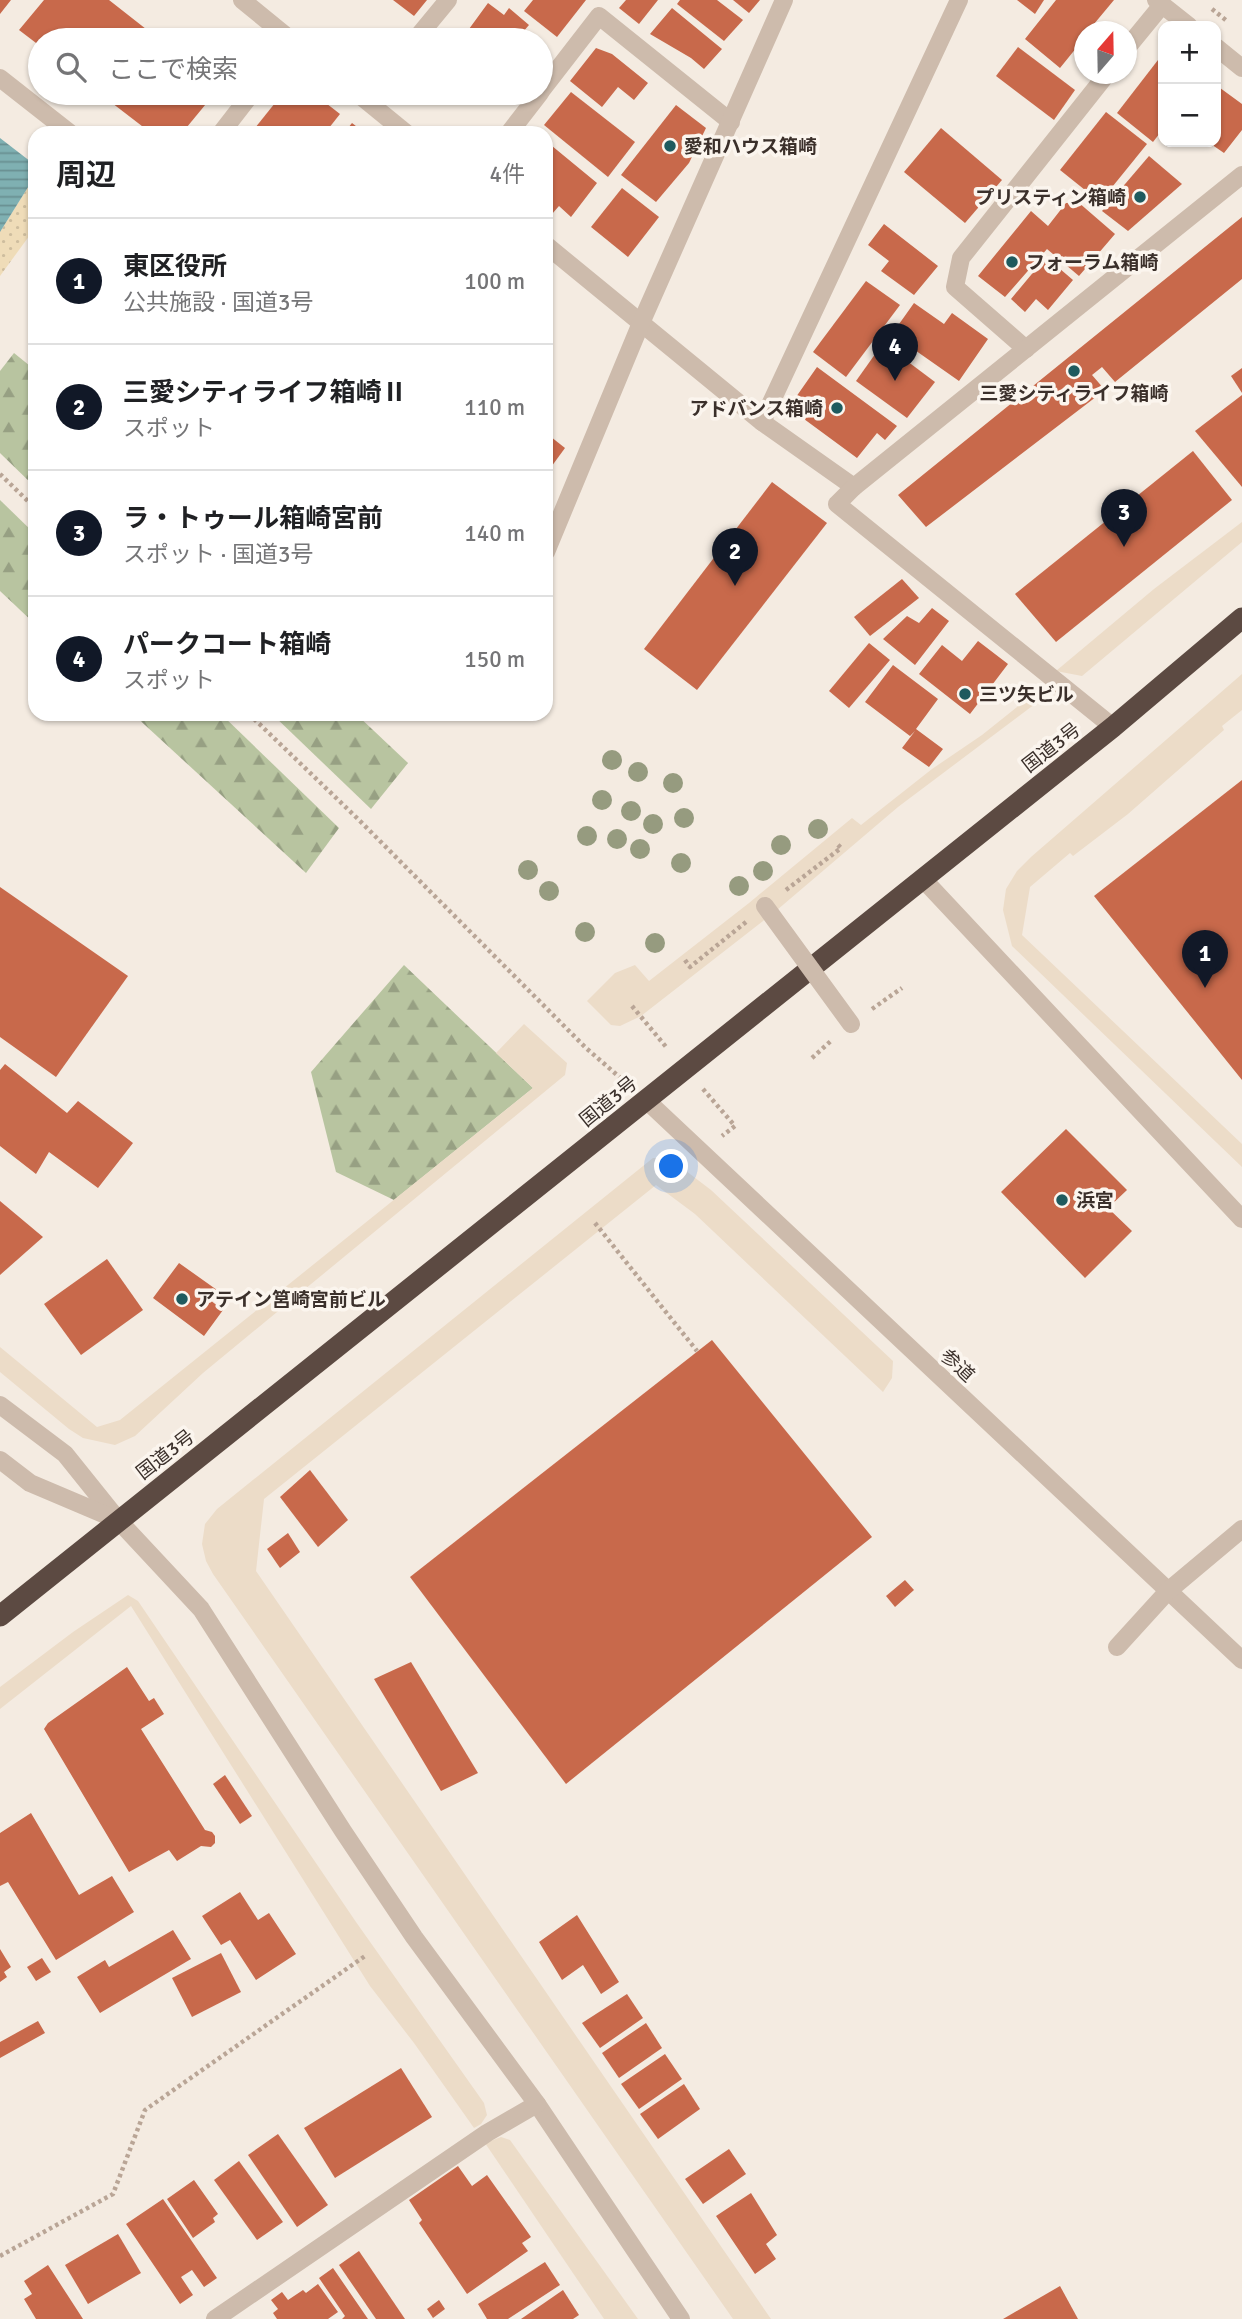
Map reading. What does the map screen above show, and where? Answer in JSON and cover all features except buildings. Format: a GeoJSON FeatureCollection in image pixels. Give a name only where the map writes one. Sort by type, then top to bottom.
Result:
{"type":"FeatureCollection","features":[{"type":"Feature","properties":{"kind":"highway","name":"国道3号"},"geometry":{"type":"LineString","coordinates":[[0,1616],[1113,727],[1242,618]]}},
{"type":"Feature","properties":{"kind":"street"},"geometry":{"type":"LineString","coordinates":[[242,0],[276,28]]}},
{"type":"Feature","properties":{"kind":"street"},"geometry":{"type":"LineString","coordinates":[[425,28],[448,0]]}},
{"type":"Feature","properties":{"kind":"street"},"geometry":{"type":"LineString","coordinates":[[553,535],[641,323],[784,0]]}},
{"type":"Feature","properties":{"kind":"street"},"geometry":{"type":"LineString","coordinates":[[762,422],[959,0]]}},
{"type":"Feature","properties":{"kind":"street"},"geometry":{"type":"LineString","coordinates":[[1137,33],[1159,2],[1183,21]]}},
{"type":"Feature","properties":{"kind":"street"},"geometry":{"type":"LineString","coordinates":[[553,75],[599,16],[731,122]]}},
{"type":"Feature","properties":{"kind":"street"},"geometry":{"type":"LineString","coordinates":[[1221,51],[1242,68]]}},
{"type":"Feature","properties":{"kind":"street"},"geometry":{"type":"LineString","coordinates":[[0,78],[28,100]]}},
{"type":"Feature","properties":{"kind":"street"},"geometry":{"type":"LineString","coordinates":[[1026,349],[955,287],[961,258],[1099,84]]}},
{"type":"Feature","properties":{"kind":"street"},"geometry":{"type":"LineString","coordinates":[[34,105],[61,126]]}},
{"type":"Feature","properties":{"kind":"street"},"geometry":{"type":"LineString","coordinates":[[226,126],[243,105]]}},
{"type":"Feature","properties":{"kind":"street"},"geometry":{"type":"LineString","coordinates":[[377,105],[399,126]]}},
{"type":"Feature","properties":{"kind":"street"},"geometry":{"type":"LineString","coordinates":[[514,126],[530,105]]}},
{"type":"Feature","properties":{"kind":"street"},"geometry":{"type":"LineString","coordinates":[[1113,727],[837,504],[854,487],[1242,175]]}},
{"type":"Feature","properties":{"kind":"street"},"geometry":{"type":"LineString","coordinates":[[553,251],[762,422],[854,487]]}},
{"type":"Feature","properties":{"kind":"street"},"geometry":{"type":"LineString","coordinates":[[922,878],[1242,1219]]}},
{"type":"Feature","properties":{"kind":"street"},"geometry":{"type":"LineString","coordinates":[[765,906],[851,1024]]}},
{"type":"Feature","properties":{"kind":"street","name":"参道"},"geometry":{"type":"LineString","coordinates":[[646,1100],[1242,1660]]}},
{"type":"Feature","properties":{"kind":"street"},"geometry":{"type":"LineString","coordinates":[[0,1405],[65,1454],[118,1520],[201,1608],[414,1937],[537,2104],[681,2319]]}},
{"type":"Feature","properties":{"kind":"street"},"geometry":{"type":"LineString","coordinates":[[0,1461],[30,1483],[118,1520]]}},
{"type":"Feature","properties":{"kind":"street"},"geometry":{"type":"LineString","coordinates":[[1117,1647],[1168,1591],[1242,1529]]}},
{"type":"Feature","properties":{"kind":"street"},"geometry":{"type":"LineString","coordinates":[[215,2319],[487,2133],[537,2104]]}},
{"type":"Feature","properties":{"kind":"path"},"geometry":{"type":"LineString","coordinates":[[1210,8],[1231,24]]}},
{"type":"Feature","properties":{"kind":"path"},"geometry":{"type":"LineString","coordinates":[[0,474],[28,501]]}},
{"type":"Feature","properties":{"kind":"path"},"geometry":{"type":"LineString","coordinates":[[256,721],[586,1048],[646,1100]]}},
{"type":"Feature","properties":{"kind":"path"},"geometry":{"type":"LineString","coordinates":[[819,865],[841,848],[836,843]]}},
{"type":"Feature","properties":{"kind":"path"},"geometry":{"type":"LineString","coordinates":[[685,960],[690,967],[708,953]]}},
{"type":"Feature","properties":{"kind":"path"},"geometry":{"type":"LineString","coordinates":[[595,1223],[697,1351]]}},
{"type":"Feature","properties":{"kind":"path"},"geometry":{"type":"LineString","coordinates":[[0,2256],[113,2194],[145,2110],[365,1956]]}},
{"type":"Feature","properties":{"kind":"green space"},"geometry":{"type":"Polygon","coordinates":[[[14,353],[28,364],[28,480],[0,453],[0,371],[14,353]]]}},
{"type":"Feature","properties":{"kind":"green space"},"geometry":{"type":"Polygon","coordinates":[[[0,500],[28,527],[28,617],[0,591],[0,500]]]}},
{"type":"Feature","properties":{"kind":"green space"},"geometry":{"type":"Polygon","coordinates":[[[141,721],[228,721],[339,828],[306,873],[141,721]]]}},
{"type":"Feature","properties":{"kind":"green space"},"geometry":{"type":"Polygon","coordinates":[[[279,721],[363,721],[408,763],[371,809],[279,721]]]}},
{"type":"Feature","properties":{"kind":"green space"},"geometry":{"type":"Polygon","coordinates":[[[404,965],[533,1088],[394,1200],[336,1172],[311,1072],[404,965]]]}},
{"type":"Feature","properties":{"kind":"sand"},"geometry":{"type":"Polygon","coordinates":[[[28,187],[28,238],[0,276],[0,232],[28,187]]]}},
{"type":"Feature","properties":{"kind":"shaded area"},"geometry":{"type":"Polygon","coordinates":[[[1242,522],[1242,542],[1082,676],[1056,671],[1154,589],[1242,522]]]}},
{"type":"Feature","properties":{"kind":"shaded area"},"geometry":{"type":"Polygon","coordinates":[[[1242,674],[1242,710],[1222,726],[1224,730],[1128,814],[1073,856],[1070,853],[1030,887],[1022,935],[1242,1144],[1242,1167],[1012,946],[1003,910],[1006,889],[1017,871],[1031,857],[1242,674]]]}},
{"type":"Feature","properties":{"kind":"shaded area"},"geometry":{"type":"Polygon","coordinates":[[[1042,687],[1035,704],[898,807],[777,910],[641,1016],[620,1026],[611,1025],[587,1001],[615,973],[635,965],[649,981],[852,818],[861,825],[1042,687]]]}},
{"type":"Feature","properties":{"kind":"shaded area"},"geometry":{"type":"Polygon","coordinates":[[[524,1024],[567,1063],[565,1075],[203,1373],[135,1436],[115,1445],[83,1438],[0,1372],[0,1347],[97,1427],[120,1420],[533,1088],[496,1053],[524,1024]]]}},
{"type":"Feature","properties":{"kind":"shaded area"},"geometry":{"type":"Polygon","coordinates":[[[653,1158],[669,1158],[711,1190],[893,1361],[892,1378],[883,1392],[695,1214],[656,1185],[264,1499],[256,1571],[771,2319],[733,2319],[213,1574],[202,1544],[205,1524],[217,1509],[653,1158]]]}},
{"type":"Feature","properties":{"kind":"shaded area"},"geometry":{"type":"Polygon","coordinates":[[[128,1595],[138,1601],[356,1922],[484,2103],[487,2115],[481,2124],[474,2128],[370,1986],[131,1606],[0,1709],[0,1687],[128,1595]]]}},
{"type":"Feature","properties":{"kind":"shaded area"},"geometry":{"type":"Polygon","coordinates":[[[501,2137],[510,2140],[638,2319],[604,2319],[485,2143],[501,2137]]]}},
{"type":"Feature","properties":{"kind":"water"},"geometry":{"type":"Polygon","coordinates":[[[0,138],[28,160],[28,187],[0,232],[0,138]]]}},
{"type":"Feature","properties":{"kind":"place","name":"愛和ハウス箱崎"},"geometry":{"type":"Point","coordinates":[670,146]}},
{"type":"Feature","properties":{"kind":"place","name":"プリスティン箱崎"},"geometry":{"type":"Point","coordinates":[1140,197]}},
{"type":"Feature","properties":{"kind":"place","name":"フォーラム箱崎"},"geometry":{"type":"Point","coordinates":[1012,262]}},
{"type":"Feature","properties":{"kind":"place","name":"三愛シティライフ箱崎"},"geometry":{"type":"Point","coordinates":[1074,371]}},
{"type":"Feature","properties":{"kind":"place","name":"パークコート箱崎"},"geometry":{"type":"Point","coordinates":[895,381]}},
{"type":"Feature","properties":{"kind":"place","name":"アドバンス箱崎"},"geometry":{"type":"Point","coordinates":[837,408]}},
{"type":"Feature","properties":{"kind":"place","name":"ラ・トゥール箱崎宮前"},"geometry":{"type":"Point","coordinates":[1124,547]}},
{"type":"Feature","properties":{"kind":"place","name":"三愛シティライフ箱崎Ⅱ"},"geometry":{"type":"Point","coordinates":[735,586]}},
{"type":"Feature","properties":{"kind":"place","name":"三ツ矢ビル"},"geometry":{"type":"Point","coordinates":[965,694]}},
{"type":"Feature","properties":{"kind":"place","name":"東区役所"},"geometry":{"type":"Point","coordinates":[1205,988]}},
{"type":"Feature","properties":{"kind":"place","name":"浜宮"},"geometry":{"type":"Point","coordinates":[1062,1200]}},
{"type":"Feature","properties":{"kind":"place","name":"アテイン筥崎宮前ビル"},"geometry":{"type":"Point","coordinates":[182,1299]}}]}
